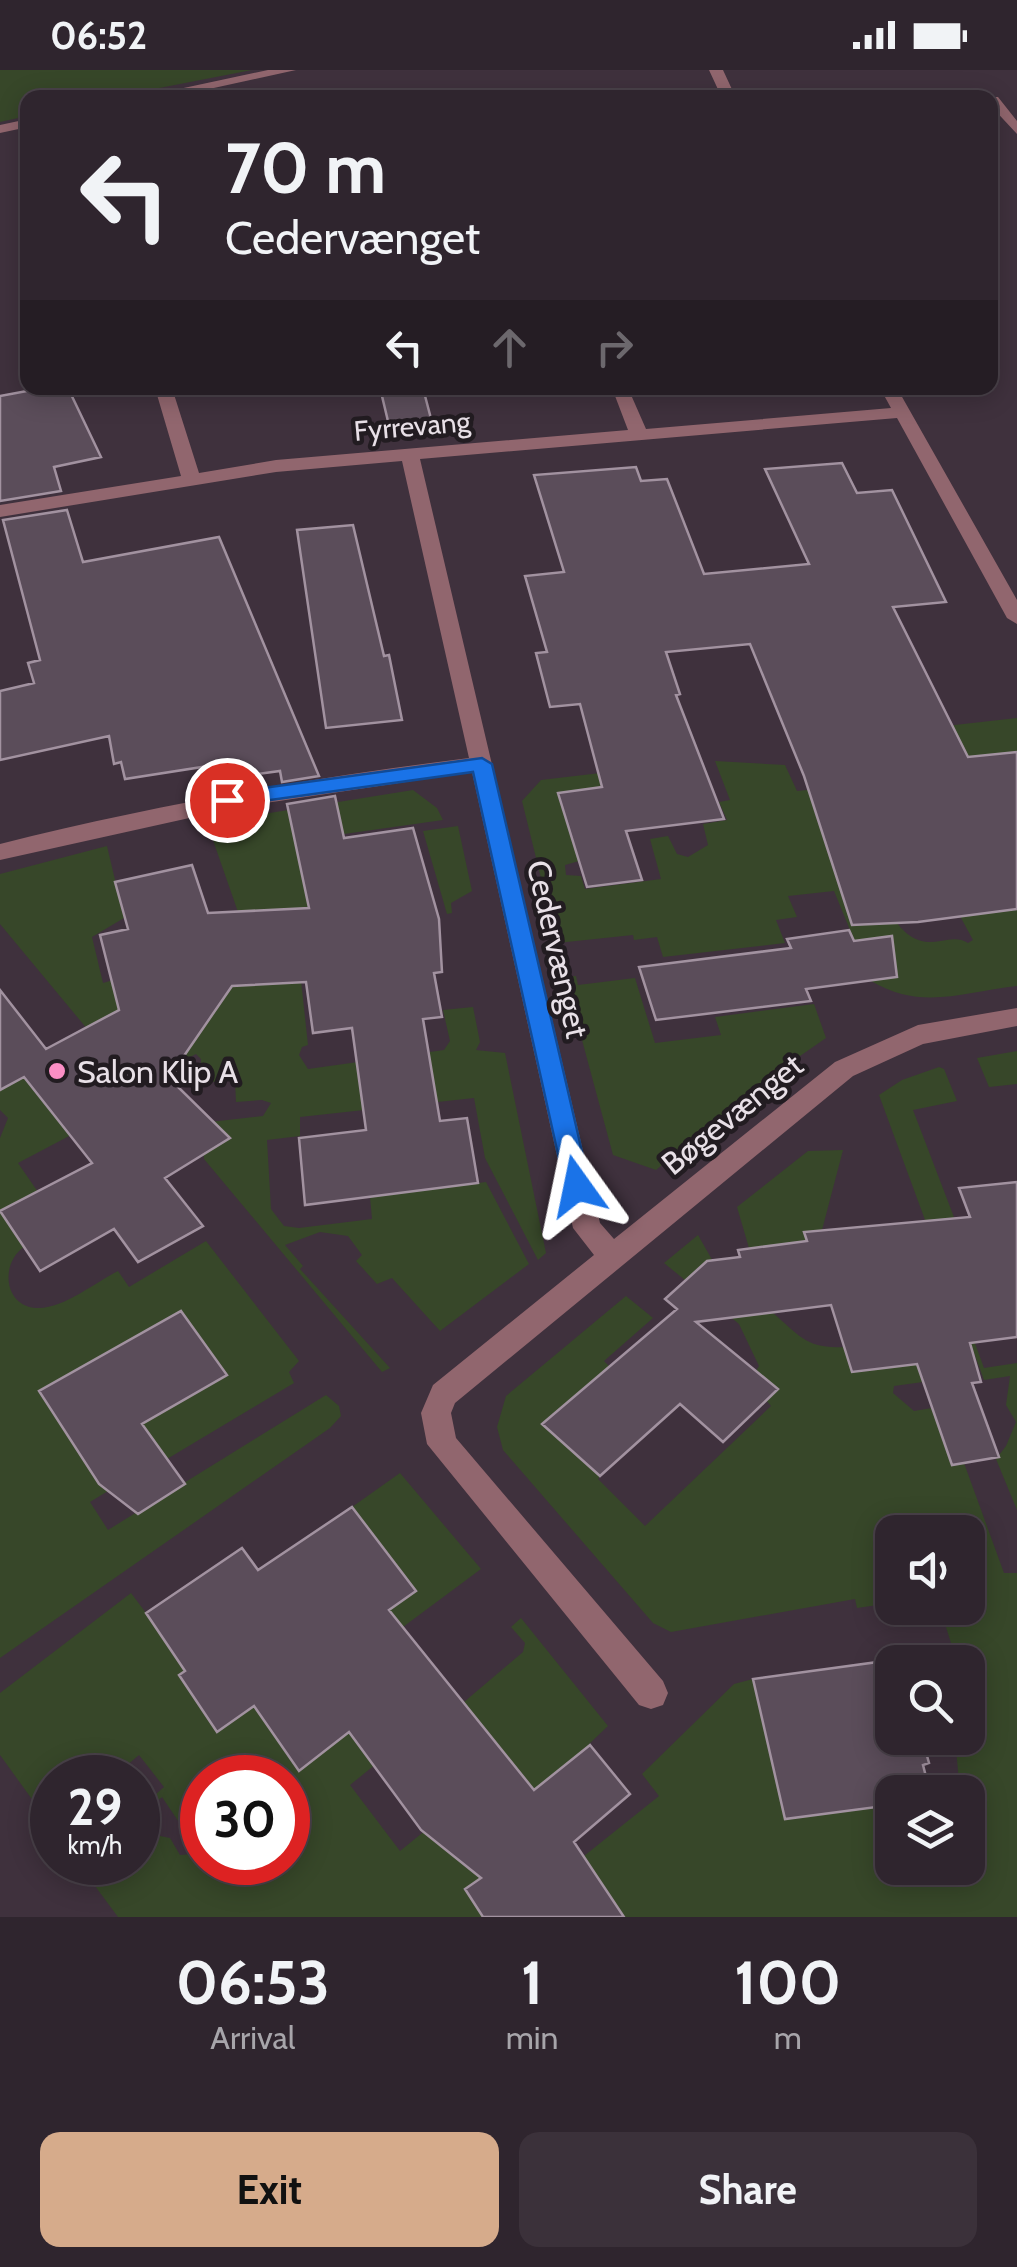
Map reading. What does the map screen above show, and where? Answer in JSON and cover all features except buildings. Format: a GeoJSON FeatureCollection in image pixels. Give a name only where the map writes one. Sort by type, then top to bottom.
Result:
{"type":"FeatureCollection","features":[{"type":"Feature","properties":{"kind":"street"},"geometry":{"type":"LineString","coordinates":[[185,90],[289,70]]}},
{"type":"Feature","properties":{"kind":"street"},"geometry":{"type":"LineString","coordinates":[[998,107],[1017,130]]}},
{"type":"Feature","properties":{"kind":"street"},"geometry":{"type":"LineString","coordinates":[[165,395],[191,478]]}},
{"type":"Feature","properties":{"kind":"street"},"geometry":{"type":"LineString","coordinates":[[623,395],[640,434]]}},
{"type":"Feature","properties":{"kind":"street"},"geometry":{"type":"LineString","coordinates":[[893,395],[1017,618]]}},
{"type":"Feature","properties":{"kind":"street","name":"Fyrrevang"},"geometry":{"type":"LineString","coordinates":[[0,511],[191,478],[410,454],[903,412]]}},
{"type":"Feature","properties":{"kind":"street","name":"Cedervænget"},"geometry":{"type":"LineString","coordinates":[[410,454],[586,1228],[613,1257]]}},
{"type":"Feature","properties":{"kind":"street"},"geometry":{"type":"LineString","coordinates":[[0,852],[227,800],[482,764]]}},
{"type":"Feature","properties":{"kind":"street","name":"Bøgevænget"},"geometry":{"type":"LineString","coordinates":[[651,1693],[442,1444],[436,1424],[438,1404],[450,1386],[844,1069],[918,1035],[1017,1018]]}},
{"type":"Feature","properties":{"kind":"green space"},"geometry":{"type":"Polygon","coordinates":[[[0,70],[252,70],[149,90],[20,90],[20,118],[0,122],[0,70]]]}},
{"type":"Feature","properties":{"kind":"green space"},"geometry":{"type":"Polygon","coordinates":[[[1017,718],[1017,752],[999,754],[862,847],[894,919],[915,939],[959,939],[968,943],[973,940],[960,916],[1017,909],[1017,986],[925,997],[890,990],[871,981],[834,891],[788,896],[797,917],[776,920],[785,943],[663,957],[657,937],[634,940],[633,935],[557,943],[522,801],[541,780],[660,766],[635,784],[558,793],[579,861],[565,865],[566,875],[581,876],[585,889],[661,879],[650,839],[668,836],[677,854],[688,857],[708,845],[703,824],[727,820],[719,802],[730,800],[715,761],[785,765],[797,791],[827,788],[901,731],[1017,718]]]}},
{"type":"Feature","properties":{"kind":"green space"},"geometry":{"type":"Polygon","coordinates":[[[413,790],[437,808],[443,820],[344,834],[338,810],[290,817],[311,910],[299,962],[308,1045],[302,1047],[299,1055],[308,1069],[444,1050],[450,1041],[443,1010],[473,1007],[480,1042],[476,1050],[505,1053],[546,1253],[538,1260],[485,1158],[474,1098],[300,1117],[300,1136],[267,1140],[271,1209],[284,1226],[299,1228],[372,1219],[370,1197],[486,1182],[529,1264],[440,1331],[392,1278],[377,1284],[356,1261],[362,1255],[348,1236],[320,1232],[285,1245],[303,1266],[300,1269],[390,1368],[382,1372],[204,1159],[201,1123],[263,1116],[271,1103],[236,1102],[235,1080],[200,1083],[201,1059],[196,1054],[180,1062],[108,1054],[0,924],[0,874],[107,846],[124,918],[92,937],[103,983],[238,912],[207,823],[413,790]]]}},
{"type":"Feature","properties":{"kind":"green space"},"geometry":{"type":"Polygon","coordinates":[[[458,826],[472,891],[451,903],[452,913],[447,914],[423,831],[458,826]]]}},
{"type":"Feature","properties":{"kind":"green space"},"geometry":{"type":"Polygon","coordinates":[[[576,976],[578,985],[635,978],[655,1043],[721,1035],[715,1017],[814,1004],[826,1038],[764,1081],[656,1170],[613,1155],[565,977],[576,976]]]}},
{"type":"Feature","properties":{"kind":"green space"},"geometry":{"type":"Polygon","coordinates":[[[1017,1051],[1017,1084],[989,1087],[977,1058],[1017,1051]]]}},
{"type":"Feature","properties":{"kind":"green space"},"geometry":{"type":"Polygon","coordinates":[[[939,1067],[944,1069],[957,1101],[913,1110],[991,1314],[966,1319],[984,1368],[1017,1363],[1017,1510],[996,1459],[1016,1422],[1006,1405],[1010,1376],[984,1380],[879,1095],[902,1080],[939,1067]]]}},
{"type":"Feature","properties":{"kind":"green space"},"geometry":{"type":"Polygon","coordinates":[[[24,1077],[48,1108],[69,1097],[109,1115],[18,1163],[38,1192],[1,1211],[24,1247],[16,1254],[9,1273],[9,1284],[18,1301],[27,1306],[49,1307],[118,1271],[129,1287],[206,1241],[299,1361],[289,1372],[294,1383],[167,1459],[143,1424],[226,1374],[181,1311],[40,1390],[108,1491],[90,1502],[108,1530],[326,1395],[339,1406],[341,1416],[330,1428],[0,1658],[0,1138],[8,1118],[0,1110],[0,1090],[24,1077]]]}},
{"type":"Feature","properties":{"kind":"green space"},"geometry":{"type":"Polygon","coordinates":[[[843,1150],[822,1230],[805,1233],[807,1241],[749,1248],[737,1207],[808,1151],[843,1150]]]}},
{"type":"Feature","properties":{"kind":"green space"},"geometry":{"type":"Polygon","coordinates":[[[698,1235],[739,1307],[754,1305],[757,1314],[773,1313],[812,1343],[844,1347],[853,1372],[920,1363],[923,1382],[894,1386],[893,1393],[914,1411],[932,1408],[964,1463],[983,1515],[875,1515],[875,1605],[857,1608],[855,1599],[671,1632],[653,1623],[503,1450],[497,1427],[506,1396],[626,1296],[653,1318],[604,1361],[609,1366],[542,1424],[600,1476],[598,1479],[645,1526],[771,1406],[766,1400],[778,1389],[756,1371],[759,1366],[739,1324],[664,1263],[698,1235]]]}},
{"type":"Feature","properties":{"kind":"green space"},"geometry":{"type":"Polygon","coordinates":[[[400,1473],[481,1569],[294,1708],[348,1716],[381,1760],[350,1785],[400,1851],[510,1762],[464,1702],[523,1652],[525,1643],[511,1627],[521,1618],[608,1726],[589,1744],[561,1822],[466,1888],[483,1917],[118,1917],[94,1885],[160,1885],[160,1836],[170,1838],[180,1855],[180,1885],[310,1885],[310,1755],[180,1755],[180,1824],[160,1799],[164,1787],[160,1782],[160,1755],[30,1755],[30,1797],[0,1755],[0,1693],[131,1593],[188,1669],[180,1675],[218,1731],[416,1591],[352,1507],[400,1473]]]}},
{"type":"Feature","properties":{"kind":"green space"},"geometry":{"type":"Polygon","coordinates":[[[985,1521],[1004,1573],[1017,1573],[1017,1917],[624,1917],[584,1856],[659,1796],[642,1774],[734,1684],[753,1679],[785,1819],[875,1807],[875,1885],[985,1885],[985,1775],[958,1775],[957,1755],[985,1755],[985,1645],[946,1645],[951,1643],[945,1625],[985,1625],[985,1521]]]}},
{"type":"Feature","properties":{"kind":"place","name":"Salon Klip A"},"geometry":{"type":"Point","coordinates":[57,1071]}},
{"type":"Feature","properties":{"kind":"route"},"geometry":{"type":"LineString","coordinates":[[227,800],[482,764],[577,1186]]}}]}
